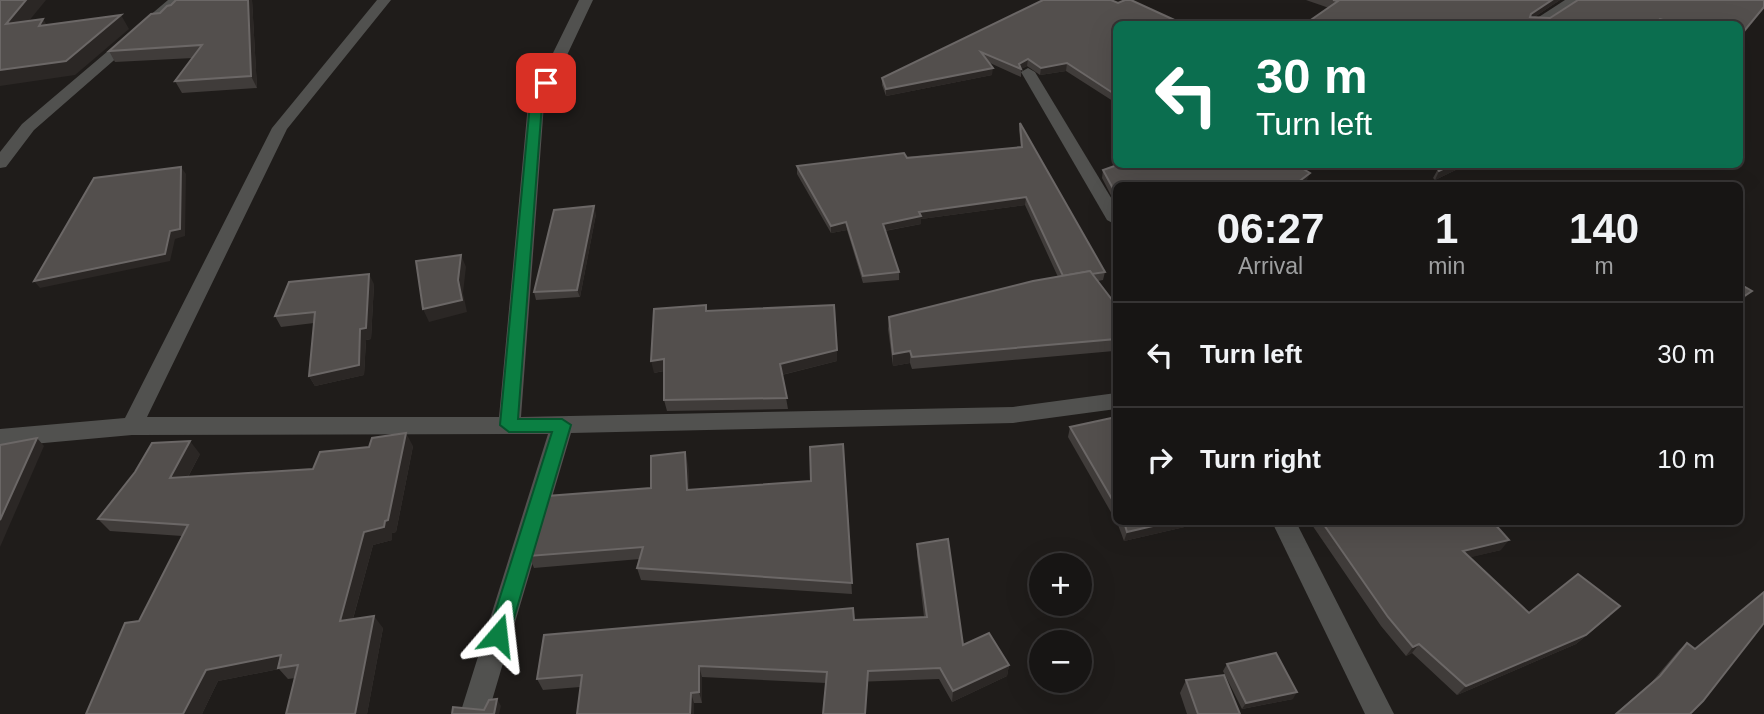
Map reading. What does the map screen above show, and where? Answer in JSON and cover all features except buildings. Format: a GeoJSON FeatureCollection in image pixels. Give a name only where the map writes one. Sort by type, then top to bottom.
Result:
{"type":"FeatureCollection","features":[{"type":"Feature","properties":{"kind":"street"},"geometry":{"type":"LineString","coordinates":[[0,163],[28,127],[176,0]]}},
{"type":"Feature","properties":{"kind":"street"},"geometry":{"type":"LineString","coordinates":[[132,426],[280,128],[384,0]]}},
{"type":"Feature","properties":{"kind":"street"},"geometry":{"type":"LineString","coordinates":[[509,425],[536,104],[586,0]]}},
{"type":"Feature","properties":{"kind":"street"},"geometry":{"type":"LineString","coordinates":[[1540,21],[1574,0]]}},
{"type":"Feature","properties":{"kind":"street"},"geometry":{"type":"LineString","coordinates":[[1028,72],[1113,215]]}},
{"type":"Feature","properties":{"kind":"street"},"geometry":{"type":"LineString","coordinates":[[0,438],[132,426],[562,425],[1013,415],[1113,401]]}},
{"type":"Feature","properties":{"kind":"street"},"geometry":{"type":"LineString","coordinates":[[474,714],[562,425]]}},
{"type":"Feature","properties":{"kind":"street"},"geometry":{"type":"LineString","coordinates":[[1286,525],[1380,714]]}},
{"type":"Feature","properties":{"kind":"route"},"geometry":{"type":"LineString","coordinates":[[498,635],[562,425],[509,425],[536,104],[546,83]]}}]}
